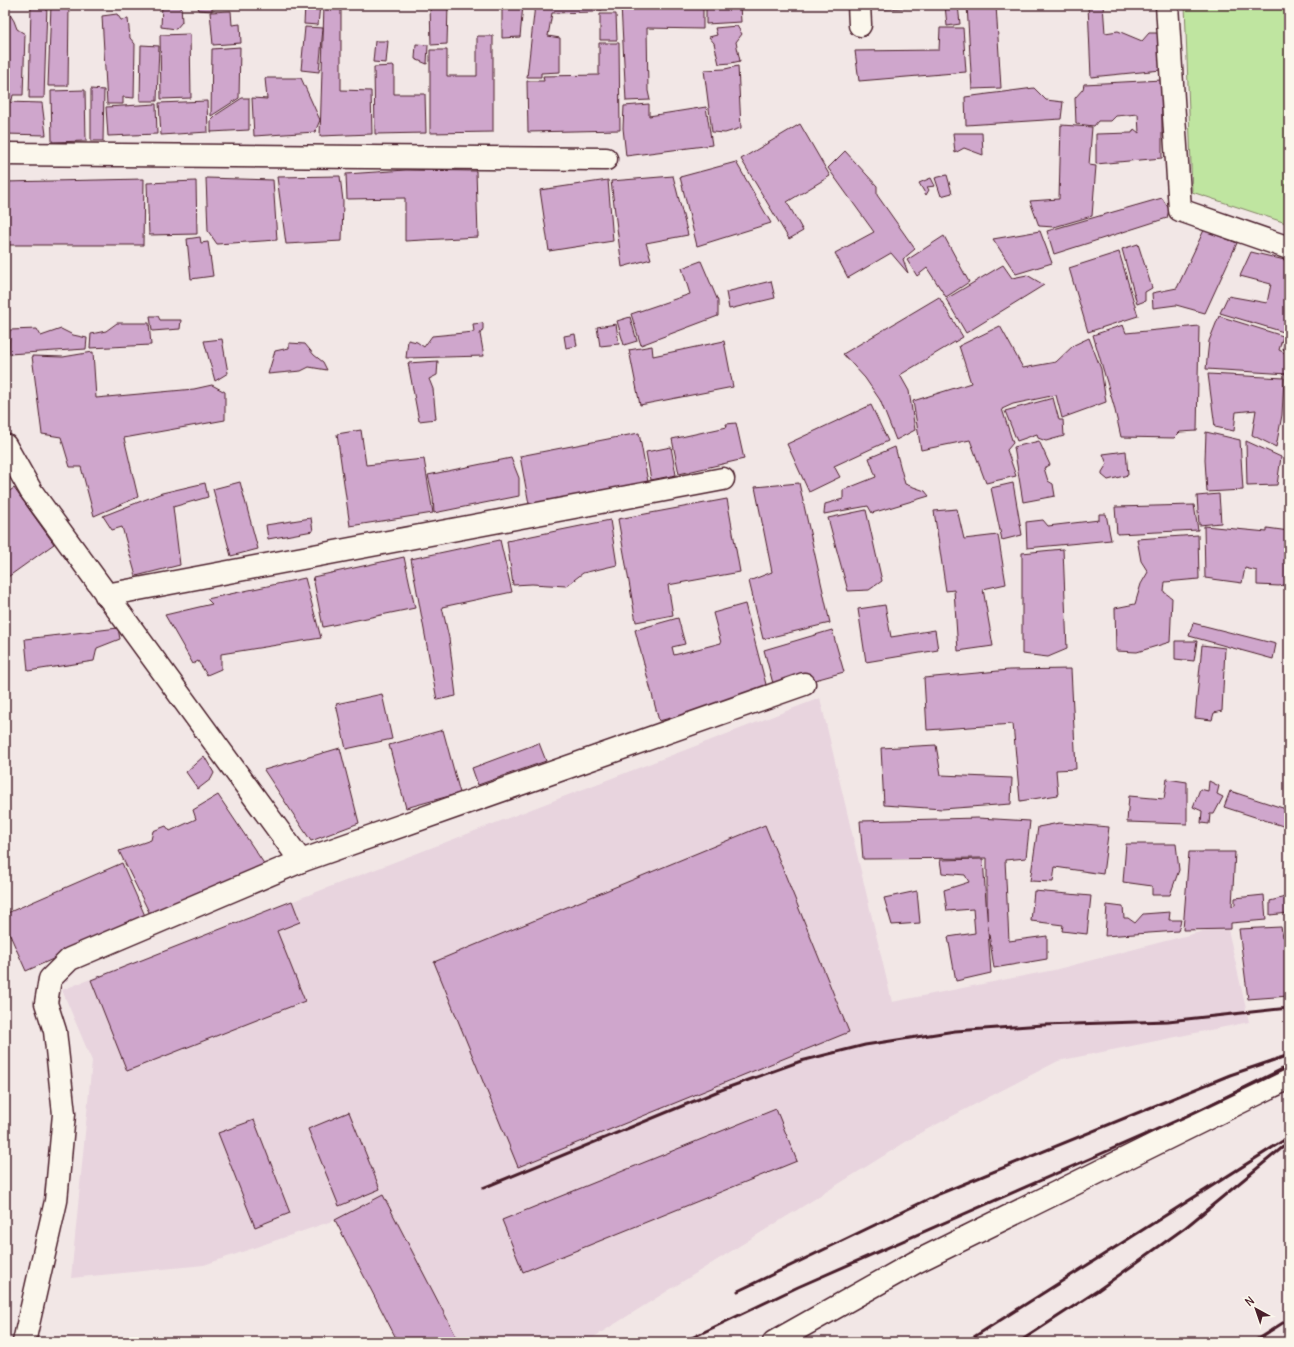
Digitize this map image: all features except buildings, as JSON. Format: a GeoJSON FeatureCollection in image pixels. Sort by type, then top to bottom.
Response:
{"type":"FeatureCollection","features":[{"type":"Feature","properties":{"kind":"street"},"geometry":{"type":"LineString","coordinates":[[1166,5],[1180,210],[1289,248]]}},
{"type":"Feature","properties":{"kind":"street"},"geometry":{"type":"LineString","coordinates":[[5,154],[606,159]]}},
{"type":"Feature","properties":{"kind":"street"},"geometry":{"type":"LineString","coordinates":[[5,445],[31,491],[301,861]]}},
{"type":"Feature","properties":{"kind":"street"},"geometry":{"type":"LineString","coordinates":[[106,595],[723,479]]}},
{"type":"Feature","properties":{"kind":"street"},"geometry":{"type":"LineString","coordinates":[[24,1342],[56,1201],[64,1114],[55,1031],[46,1003],[50,979],[70,958],[301,861],[804,684]]}},
{"type":"Feature","properties":{"kind":"street"},"geometry":{"type":"LineString","coordinates":[[774,1342],[916,1262],[1289,1078]]}},
{"type":"Feature","properties":{"kind":"shaded area"},"geometry":{"type":"Polygon","coordinates":[[[820,698],[892,1002],[1054,970],[1227,925],[1249,1022],[1058,1061],[920,1133],[586,1342],[398,1342],[335,1220],[204,1265],[71,1278],[92,1061],[62,990],[820,698]]]}},
{"type":"Feature","properties":{"kind":"green space"},"geometry":{"type":"Polygon","coordinates":[[[1185,5],[1289,5],[1289,224],[1192,192],[1185,5]]]}},
{"type":"Feature","properties":{"kind":"railway"},"geometry":{"type":"LineString","coordinates":[[483,1188],[721,1090],[801,1061],[865,1045],[955,1031],[1043,1025],[1168,1021],[1289,1008]]}},
{"type":"Feature","properties":{"kind":"railway"},"geometry":{"type":"LineString","coordinates":[[738,1291],[939,1194],[1230,1075],[1289,1055]]}},
{"type":"Feature","properties":{"kind":"railway"},"geometry":{"type":"LineString","coordinates":[[683,1342],[798,1287],[1187,1116],[1289,1067]]}},
{"type":"Feature","properties":{"kind":"railway"},"geometry":{"type":"LineString","coordinates":[[966,1342],[1289,1137]]}},
{"type":"Feature","properties":{"kind":"railway"},"geometry":{"type":"LineString","coordinates":[[1019,1342],[1097,1291],[1186,1227],[1283,1147]]}},
{"type":"Feature","properties":{"kind":"railway"},"geometry":{"type":"LineString","coordinates":[[1253,1342],[1289,1319]]}}]}
